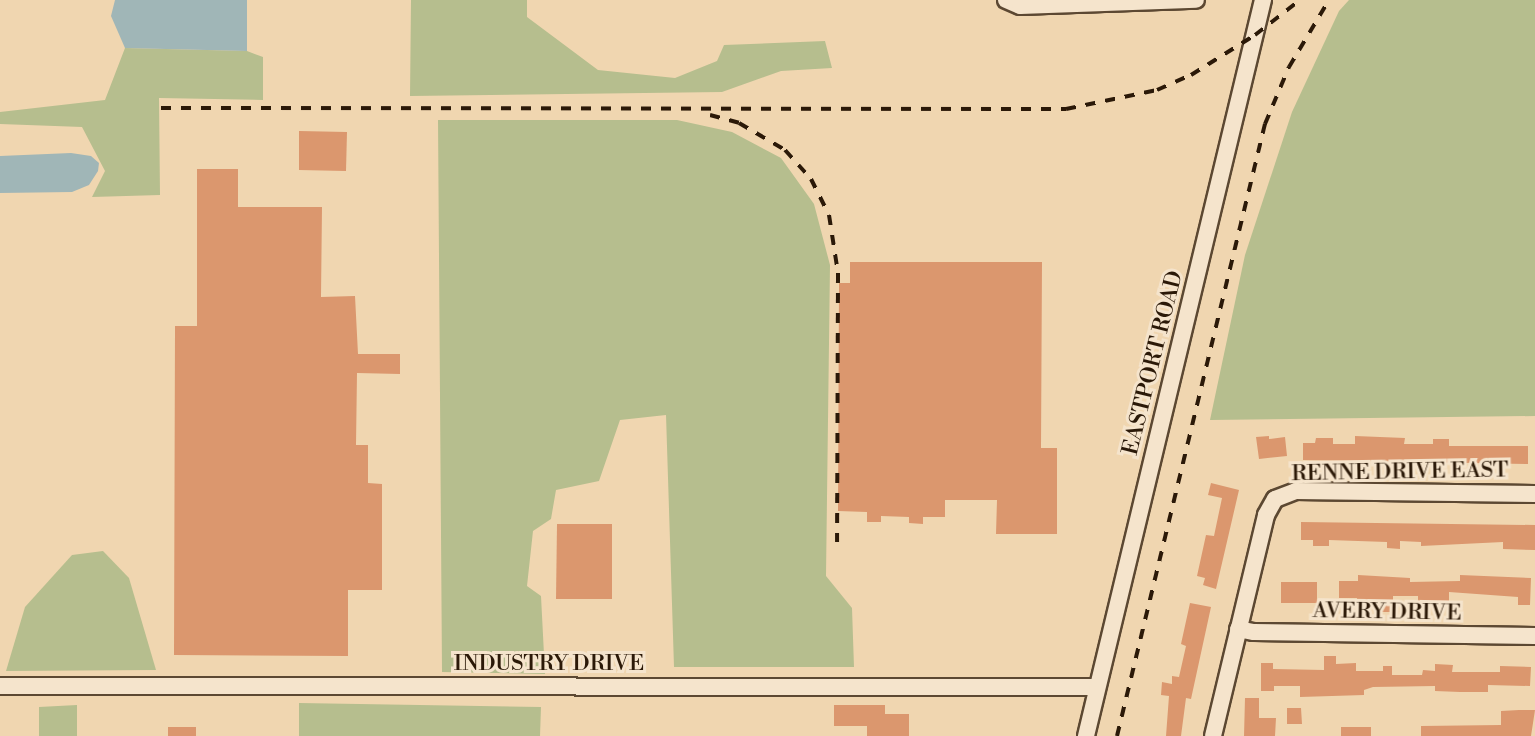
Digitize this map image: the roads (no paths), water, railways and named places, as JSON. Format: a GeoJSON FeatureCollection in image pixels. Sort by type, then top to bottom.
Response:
{"type":"FeatureCollection","features":[{"type":"Feature","properties":{"kind":"street"},"geometry":{"type":"LineString","coordinates":[[1006,0],[1020,6],[1196,0]]}},
{"type":"Feature","properties":{"kind":"street","name":"EASTPORT ROAD"},"geometry":{"type":"LineString","coordinates":[[1086,736],[1263,0]]}},
{"type":"Feature","properties":{"kind":"street","name":"RENNE DRIVE EAST"},"geometry":{"type":"LineString","coordinates":[[1238,629],[1270,507],[1285,494],[1296,491],[1535,494]]}},
{"type":"Feature","properties":{"kind":"street"},"geometry":{"type":"LineString","coordinates":[[1213,736],[1238,629]]}},
{"type":"Feature","properties":{"kind":"street","name":"AVERY DRIVE"},"geometry":{"type":"LineString","coordinates":[[1238,629],[1535,636]]}},
{"type":"Feature","properties":{"kind":"street","name":"INDUSTRY DRIVE"},"geometry":{"type":"LineString","coordinates":[[0,686],[1097,687]]}},
{"type":"Feature","properties":{"kind":"railway"},"geometry":{"type":"LineString","coordinates":[[161,108],[1066,109],[1157,90],[1191,75],[1255,35],[1300,0]]}},
{"type":"Feature","properties":{"kind":"railway"},"geometry":{"type":"LineString","coordinates":[[1117,736],[1265,124],[1289,67],[1329,0]]}},
{"type":"Feature","properties":{"kind":"railway"},"geometry":{"type":"LineString","coordinates":[[710,115],[739,123],[785,150],[811,179],[829,215],[838,273],[837,542]]}}]}
